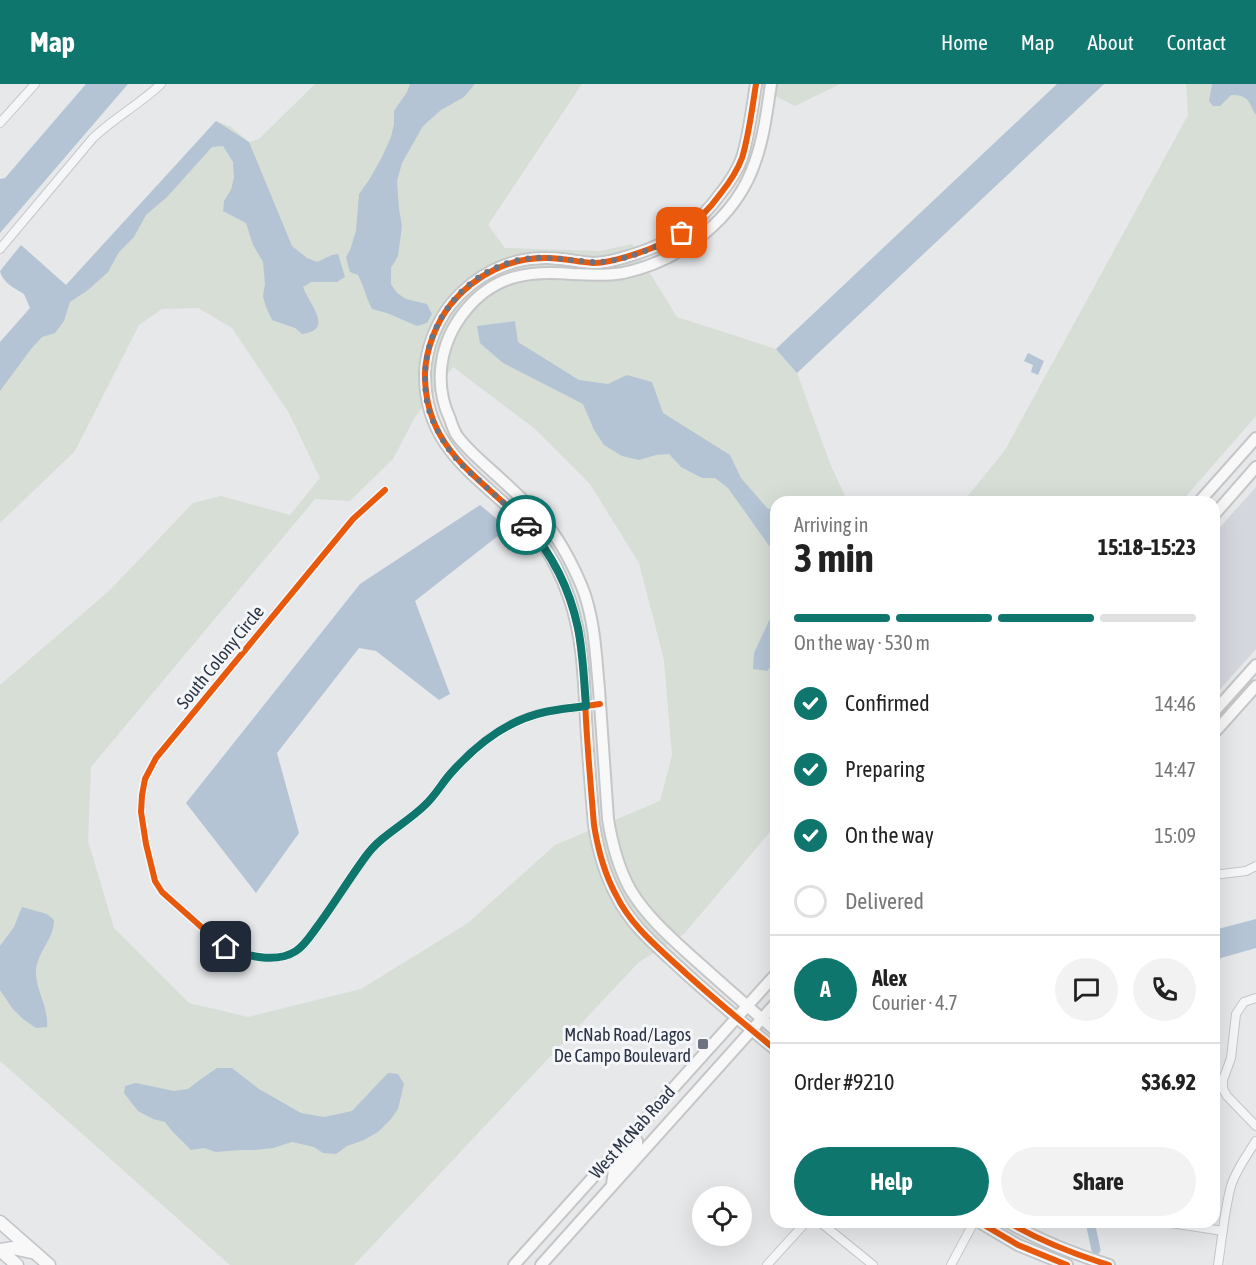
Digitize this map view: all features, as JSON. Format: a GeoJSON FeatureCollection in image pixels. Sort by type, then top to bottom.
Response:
{"type":"FeatureCollection","features":[{"type":"Feature","properties":{"kind":"main road"},"geometry":{"type":"LineString","coordinates":[[0,1222],[50,1265]]}},
{"type":"Feature","properties":{"kind":"main road"},"geometry":{"type":"LineString","coordinates":[[0,1237],[17,1237]]}},
{"type":"Feature","properties":{"kind":"main road"},"geometry":{"type":"LineString","coordinates":[[0,1250],[14,1248],[36,1253]]}},
{"type":"Feature","properties":{"kind":"main road"},"geometry":{"type":"LineString","coordinates":[[0,1250],[17,1265]]}},
{"type":"Feature","properties":{"kind":"street"},"geometry":{"type":"LineString","coordinates":[[0,123],[35,84]]}},
{"type":"Feature","properties":{"kind":"street"},"geometry":{"type":"LineString","coordinates":[[0,249],[93,138],[161,84]]}},
{"type":"Feature","properties":{"kind":"street"},"geometry":{"type":"LineString","coordinates":[[756,84],[747,139],[741,160],[724,189],[694,225],[669,241],[644,252],[619,259],[594,263],[562,258],[537,258],[514,262],[486,273],[462,290],[444,312],[432,338],[425,362],[425,391],[430,416],[448,449],[460,464],[514,512],[538,539],[558,571],[570,599],[578,628],[582,660],[594,825],[605,872],[617,897],[633,921],[652,942],[770,1045]]}},
{"type":"Feature","properties":{"kind":"street"},"geometry":{"type":"LineString","coordinates":[[770,1026],[663,930],[630,890],[618,865],[608,819],[593,627],[585,594],[572,564],[550,528],[457,436],[446,412],[441,390],[440,368],[445,346],[456,322],[474,300],[494,285],[518,275],[537,273],[593,276],[621,274],[651,266],[677,254],[705,234],[742,190],[755,165],[762,140],[771,84]]}},
{"type":"Feature","properties":{"kind":"street"},"geometry":{"type":"LineString","coordinates":[[448,449],[454,428]]}},
{"type":"Feature","properties":{"kind":"street"},"geometry":{"type":"LineString","coordinates":[[1203,496],[1256,438]]}},
{"type":"Feature","properties":{"kind":"street"},"geometry":{"type":"LineString","coordinates":[[1220,508],[1256,467]]}},
{"type":"Feature","properties":{"kind":"street","name":"South Colony Circle"},"geometry":{"type":"LineString","coordinates":[[385,490],[352,519],[156,758],[145,779],[141,812],[155,881],[162,892],[226,947],[248,955],[286,956],[306,942],[368,853],[427,803],[447,777],[494,734],[517,721],[544,712],[600,704]]}},
{"type":"Feature","properties":{"kind":"street"},"geometry":{"type":"LineString","coordinates":[[1220,705],[1256,664]]}},
{"type":"Feature","properties":{"kind":"street"},"geometry":{"type":"LineString","coordinates":[[1220,726],[1256,686]]}},
{"type":"Feature","properties":{"kind":"street"},"geometry":{"type":"LineString","coordinates":[[590,772],[604,771]]}},
{"type":"Feature","properties":{"kind":"street"},"geometry":{"type":"LineString","coordinates":[[1220,874],[1246,871],[1256,866]]}},
{"type":"Feature","properties":{"kind":"street","name":"West McNab Road"},"geometry":{"type":"LineString","coordinates":[[514,1265],[770,980]]}},
{"type":"Feature","properties":{"kind":"street"},"geometry":{"type":"LineString","coordinates":[[1256,998],[1244,1002],[1236,1014],[1232,1050],[1223,1080],[1223,1089],[1256,1126]]}},
{"type":"Feature","properties":{"kind":"street","name":"West McNab Road"},"geometry":{"type":"LineString","coordinates":[[541,1265],[770,1009]]}},
{"type":"Feature","properties":{"kind":"street"},"geometry":{"type":"LineString","coordinates":[[612,1185],[614,1170],[637,1145],[637,1141],[631,1134]]}},
{"type":"Feature","properties":{"kind":"street"},"geometry":{"type":"LineString","coordinates":[[1218,1265],[1232,1185],[1244,1158],[1256,1141]]}},
{"type":"Feature","properties":{"kind":"street"},"geometry":{"type":"LineString","coordinates":[[767,1265],[801,1228]]}},
{"type":"Feature","properties":{"kind":"street"},"geometry":{"type":"LineString","coordinates":[[827,1228],[873,1265]]}},
{"type":"Feature","properties":{"kind":"street"},"geometry":{"type":"LineString","coordinates":[[951,1265],[971,1228]]}},
{"type":"Feature","properties":{"kind":"street"},"geometry":{"type":"LineString","coordinates":[[990,1228],[1018,1245],[1067,1265]]}},
{"type":"Feature","properties":{"kind":"street"},"geometry":{"type":"LineString","coordinates":[[1018,1228],[1071,1253],[1109,1265]]}},
{"type":"Feature","properties":{"kind":"street"},"geometry":{"type":"LineString","coordinates":[[1203,1228],[1223,1231]]}},
{"type":"Feature","properties":{"kind":"shaded area"},"geometry":{"type":"Polygon","coordinates":[[[315,84],[582,84],[488,225],[505,248],[600,251],[632,244],[677,317],[776,349],[1057,84],[1104,84],[797,373],[831,466],[845,496],[770,496],[770,832],[684,934],[639,962],[354,1265],[230,1265],[0,1061],[0,685],[109,591],[193,503],[221,496],[290,515],[320,478],[289,413],[232,328],[198,308],[162,309],[139,325],[75,451],[0,523],[0,342],[66,285],[216,121],[231,127],[249,142],[259,139],[315,84]],[[453,367],[415,417],[393,459],[350,501],[315,499],[91,767],[88,841],[114,928],[189,1003],[248,1017],[361,989],[468,923],[555,845],[660,801],[672,755],[664,660],[639,563],[590,484],[535,429],[453,367]]]}},
{"type":"Feature","properties":{"kind":"shaded area"},"geometry":{"type":"Polygon","coordinates":[[[752,84],[840,84],[795,106],[752,84]]]}},
{"type":"Feature","properties":{"kind":"shaded area"},"geometry":{"type":"Polygon","coordinates":[[[1186,84],[1256,84],[1256,416],[1186,496],[968,496],[1005,450],[1188,115],[1186,84]]]}},
{"type":"Feature","properties":{"kind":"shaded area"},"geometry":{"type":"Polygon","coordinates":[[[1256,487],[1256,649],[1220,689],[1220,527],[1256,487]]]}},
{"type":"Feature","properties":{"kind":"water"},"geometry":{"type":"Polygon","coordinates":[[[86,84],[128,84],[0,233],[0,179],[5,178],[86,84]]]}},
{"type":"Feature","properties":{"kind":"water"},"geometry":{"type":"Polygon","coordinates":[[[410,84],[475,84],[464,97],[441,110],[423,126],[402,163],[397,181],[402,226],[398,256],[391,268],[391,284],[397,293],[406,299],[427,304],[432,314],[427,323],[417,326],[372,309],[358,275],[350,272],[346,257],[356,231],[359,194],[382,157],[391,137],[394,111],[410,84]]]}},
{"type":"Feature","properties":{"kind":"water"},"geometry":{"type":"Polygon","coordinates":[[[1057,84],[1104,84],[797,373],[776,349],[1057,84]]]}},
{"type":"Feature","properties":{"kind":"water"},"geometry":{"type":"Polygon","coordinates":[[[1212,84],[1256,84],[1256,115],[1248,100],[1242,96],[1231,95],[1220,106],[1213,106],[1209,101],[1212,84]]]}},
{"type":"Feature","properties":{"kind":"water"},"geometry":{"type":"Polygon","coordinates":[[[216,121],[249,142],[292,246],[307,258],[317,262],[338,254],[345,277],[337,282],[311,282],[303,287],[317,315],[317,327],[312,332],[302,334],[295,328],[272,320],[263,296],[265,284],[263,262],[253,245],[246,223],[223,211],[224,201],[231,190],[234,177],[233,162],[223,146],[212,147],[167,197],[146,215],[134,237],[119,252],[108,272],[70,302],[64,321],[55,333],[42,337],[0,391],[0,342],[30,308],[24,294],[6,282],[0,271],[21,245],[66,285],[216,121]]]}},
{"type":"Feature","properties":{"kind":"water"},"geometry":{"type":"Polygon","coordinates":[[[515,321],[518,342],[579,380],[608,384],[627,375],[652,382],[663,413],[730,455],[741,478],[770,509],[770,547],[728,488],[715,478],[702,478],[681,467],[669,454],[639,460],[622,456],[604,445],[594,430],[583,404],[503,363],[480,343],[477,326],[515,321]]]}},
{"type":"Feature","properties":{"kind":"water"},"geometry":{"type":"Polygon","coordinates":[[[1028,353],[1044,361],[1038,375],[1031,372],[1033,365],[1024,361],[1028,353]]]}},
{"type":"Feature","properties":{"kind":"water"},"geometry":{"type":"Polygon","coordinates":[[[480,505],[508,528],[415,601],[450,694],[439,700],[376,651],[359,648],[277,753],[299,833],[256,893],[186,803],[360,584],[480,505]]]}},
{"type":"Feature","properties":{"kind":"water"},"geometry":{"type":"Polygon","coordinates":[[[770,619],[770,668],[767,671],[753,669],[754,653],[770,619]]]}},
{"type":"Feature","properties":{"kind":"water"},"geometry":{"type":"Polygon","coordinates":[[[22,907],[47,914],[54,920],[36,970],[46,1012],[47,1027],[36,1028],[23,1019],[0,990],[0,946],[14,927],[22,907]]]}},
{"type":"Feature","properties":{"kind":"water"},"geometry":{"type":"Polygon","coordinates":[[[1256,919],[1256,948],[1220,958],[1220,928],[1256,919]]]}},
{"type":"Feature","properties":{"kind":"water"},"geometry":{"type":"Polygon","coordinates":[[[217,1068],[232,1068],[259,1089],[301,1113],[324,1117],[352,1111],[388,1073],[398,1074],[404,1084],[398,1109],[391,1119],[378,1132],[347,1146],[336,1154],[323,1153],[314,1147],[292,1142],[273,1148],[255,1150],[216,1152],[204,1148],[191,1150],[165,1122],[138,1111],[124,1093],[125,1086],[136,1083],[174,1091],[188,1089],[217,1068]]]}},
{"type":"Feature","properties":{"kind":"waterway"},"geometry":{"type":"LineString","coordinates":[[1091,1228],[1096,1250]]}},
{"type":"Feature","properties":{"kind":"cycle path"},"geometry":{"type":"LineString","coordinates":[[756,84],[740,163],[733,177],[712,205],[693,224],[659,245],[618,259],[593,263],[534,258],[507,264],[482,276],[460,294],[441,319],[430,346],[425,373],[428,402],[436,427],[448,448],[538,538],[552,560],[567,592],[578,630],[582,660],[594,825],[602,861],[616,895],[628,915],[652,942],[770,1045]]}},
{"type":"Feature","properties":{"kind":"cycle path"},"geometry":{"type":"LineString","coordinates":[[385,490],[353,519],[156,758],[145,779],[141,812],[155,881],[162,892],[224,945],[245,954],[267,958],[288,955],[297,950],[311,935],[373,847],[419,811],[452,772],[482,744],[504,729],[529,717],[556,710],[600,704]]}},
{"type":"Feature","properties":{"kind":"cycle path"},"geometry":{"type":"LineString","coordinates":[[989,1228],[1018,1245],[1067,1265]]}},
{"type":"Feature","properties":{"kind":"cycle path"},"geometry":{"type":"LineString","coordinates":[[1019,1228],[1057,1246],[1109,1265]]}},
{"type":"Feature","properties":{"kind":"way so far"},"geometry":{"type":"LineString","coordinates":[[526,525],[460,464],[448,449],[430,416],[425,391],[425,362],[432,338],[444,312],[462,290],[486,273],[514,262],[537,258],[562,258],[594,263],[619,259],[644,252],[682,233]]}},
{"type":"Feature","properties":{"kind":"place","name":"McNab Road/Lagos De Campo Boulevard"},"geometry":{"type":"Point","coordinates":[703,1044]}},
{"type":"Feature","properties":{"kind":"route"},"geometry":{"type":"LineString","coordinates":[[226,947],[236,952],[261,957],[286,956],[296,951],[306,942],[368,853],[427,803],[447,777],[472,752],[494,734],[517,721],[544,712],[586,706],[578,628],[570,599],[558,571],[538,539],[526,525]]}}]}
